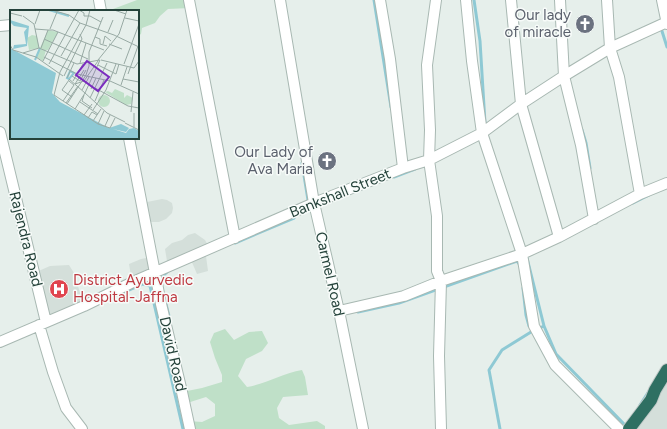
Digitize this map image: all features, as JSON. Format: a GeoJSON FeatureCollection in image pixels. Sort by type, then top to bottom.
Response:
{"type":"FeatureCollection","features":[{"type":"Feature","properties":{"kind":"highway"},"geometry":{"type":"LineString","coordinates":[[629,429],[651,400],[667,370]]}},
{"type":"Feature","properties":{"kind":"street"},"geometry":{"type":"LineString","coordinates":[[99,0],[101,10]]}},
{"type":"Feature","properties":{"kind":"street"},"geometry":{"type":"LineString","coordinates":[[189,0],[235,238]]}},
{"type":"Feature","properties":{"kind":"street","name":"Carmel Road"},"geometry":{"type":"LineString","coordinates":[[280,0],[314,203],[339,311],[363,429]]}},
{"type":"Feature","properties":{"kind":"street"},"geometry":{"type":"LineString","coordinates":[[380,0],[390,59],[403,168]]}},
{"type":"Feature","properties":{"kind":"street"},"geometry":{"type":"LineString","coordinates":[[436,0],[427,65],[430,130],[429,160],[437,216],[437,271],[441,281],[439,356],[441,429]]}},
{"type":"Feature","properties":{"kind":"street"},"geometry":{"type":"LineString","coordinates":[[466,0],[472,61],[482,133],[522,254],[534,326],[555,365],[619,429]]}},
{"type":"Feature","properties":{"kind":"street"},"geometry":{"type":"LineString","coordinates":[[511,0],[521,104],[559,237]]}},
{"type":"Feature","properties":{"kind":"street"},"geometry":{"type":"LineString","coordinates":[[560,0],[564,76],[581,145],[594,219]]}},
{"type":"Feature","properties":{"kind":"street"},"geometry":{"type":"LineString","coordinates":[[607,0],[610,48],[619,77],[640,194]]}},
{"type":"Feature","properties":{"kind":"street"},"geometry":{"type":"LineString","coordinates":[[662,0],[667,23]]}},
{"type":"Feature","properties":{"kind":"street","name":"Bankshall Street"},"geometry":{"type":"LineString","coordinates":[[0,342],[314,203],[403,168],[429,160],[482,133],[521,104],[610,48],[667,23]]}},
{"type":"Feature","properties":{"kind":"street"},"geometry":{"type":"LineString","coordinates":[[0,26],[10,25]]}},
{"type":"Feature","properties":{"kind":"street","name":"Rajendra Road"},"geometry":{"type":"LineString","coordinates":[[0,132],[53,372],[66,408],[82,429]]}},
{"type":"Feature","properties":{"kind":"street","name":"David Road"},"geometry":{"type":"LineString","coordinates":[[129,139],[161,304],[190,429]]}},
{"type":"Feature","properties":{"kind":"street"},"geometry":{"type":"LineString","coordinates":[[339,311],[404,296],[441,281],[522,254],[559,237],[640,194],[667,183]]}},
{"type":"Feature","properties":{"kind":"shaded area"},"geometry":{"type":"Polygon","coordinates":[[[162,199],[172,203],[172,213],[166,219],[159,222],[145,222],[142,203],[162,199]]]}},
{"type":"Feature","properties":{"kind":"shaded area"},"geometry":{"type":"Polygon","coordinates":[[[195,233],[205,240],[210,249],[168,267],[165,249],[172,243],[182,240],[188,235],[195,233]]]}},
{"type":"Feature","properties":{"kind":"shaded area"},"geometry":{"type":"Polygon","coordinates":[[[206,256],[208,271],[197,274],[191,260],[206,256]]]}},
{"type":"Feature","properties":{"kind":"shaded area"},"geometry":{"type":"Polygon","coordinates":[[[152,257],[155,273],[135,281],[131,276],[129,264],[141,259],[152,257]]]}},
{"type":"Feature","properties":{"kind":"shaded area","name":"District Ayurvedic Hospital-Jaffna"},"geometry":{"type":"Polygon","coordinates":[[[69,265],[74,273],[84,306],[46,322],[34,273],[50,266],[69,265]]]}},
{"type":"Feature","properties":{"kind":"shaded area"},"geometry":{"type":"Polygon","coordinates":[[[667,370],[667,429],[629,429],[667,370]]]}},
{"type":"Feature","properties":{"kind":"green space"},"geometry":{"type":"Polygon","coordinates":[[[137,0],[189,0],[190,8],[168,9],[155,23],[142,28],[141,34],[139,35],[139,10],[111,10],[137,0]]]}},
{"type":"Feature","properties":{"kind":"green space"},"geometry":{"type":"Polygon","coordinates":[[[225,329],[234,340],[249,332],[262,331],[268,343],[262,351],[246,359],[238,376],[247,387],[261,384],[302,370],[305,377],[308,395],[283,397],[277,408],[279,418],[289,425],[317,421],[325,426],[325,429],[190,429],[188,421],[202,422],[215,416],[215,404],[206,397],[184,404],[182,392],[222,382],[222,375],[210,342],[214,333],[225,329]]]}},
{"type":"Feature","properties":{"kind":"waterway"},"geometry":{"type":"LineString","coordinates":[[374,0],[391,107]]}},
{"type":"Feature","properties":{"kind":"waterway"},"geometry":{"type":"LineString","coordinates":[[474,0],[480,41],[485,123]]}},
{"type":"Feature","properties":{"kind":"waterway"},"geometry":{"type":"LineString","coordinates":[[661,28],[667,47]]}},
{"type":"Feature","properties":{"kind":"waterway"},"geometry":{"type":"LineString","coordinates":[[582,130],[586,143],[590,168]]}},
{"type":"Feature","properties":{"kind":"waterway"},"geometry":{"type":"LineString","coordinates":[[302,163],[308,200]]}},
{"type":"Feature","properties":{"kind":"waterway"},"geometry":{"type":"LineString","coordinates":[[394,177],[415,169]]}},
{"type":"Feature","properties":{"kind":"waterway"},"geometry":{"type":"LineString","coordinates":[[633,203],[649,195]]}},
{"type":"Feature","properties":{"kind":"waterway"},"geometry":{"type":"LineString","coordinates":[[235,243],[294,218]]}},
{"type":"Feature","properties":{"kind":"waterway"},"geometry":{"type":"LineString","coordinates":[[500,429],[489,370],[502,350],[531,332],[544,326],[527,258]]}},
{"type":"Feature","properties":{"kind":"waterway"},"geometry":{"type":"LineString","coordinates":[[358,312],[399,303],[517,261],[520,265]]}},
{"type":"Feature","properties":{"kind":"waterway"},"geometry":{"type":"LineString","coordinates":[[161,281],[160,278],[167,272]]}},
{"type":"Feature","properties":{"kind":"waterway"},"geometry":{"type":"LineString","coordinates":[[118,295],[143,284],[150,286],[183,429]]}},
{"type":"Feature","properties":{"kind":"waterway"},"geometry":{"type":"LineString","coordinates":[[523,288],[526,315],[529,326]]}},
{"type":"Feature","properties":{"kind":"waterway"},"geometry":{"type":"LineString","coordinates":[[164,296],[170,320]]}},
{"type":"Feature","properties":{"kind":"waterway"},"geometry":{"type":"LineString","coordinates":[[544,326],[556,354],[624,424]]}},
{"type":"Feature","properties":{"kind":"waterway"},"geometry":{"type":"LineString","coordinates":[[640,405],[649,391]]}},
{"type":"Feature","properties":{"kind":"place","name":"Our lady of miracle"},"geometry":{"type":"Point","coordinates":[585,24]}},
{"type":"Feature","properties":{"kind":"place","name":"Our Lady of Ava Maria"},"geometry":{"type":"Point","coordinates":[327,161]}},
{"type":"Feature","properties":{"kind":"place","name":"District Ayurvedic Hospital-Jaffna"},"geometry":{"type":"Point","coordinates":[59,289]}}]}
